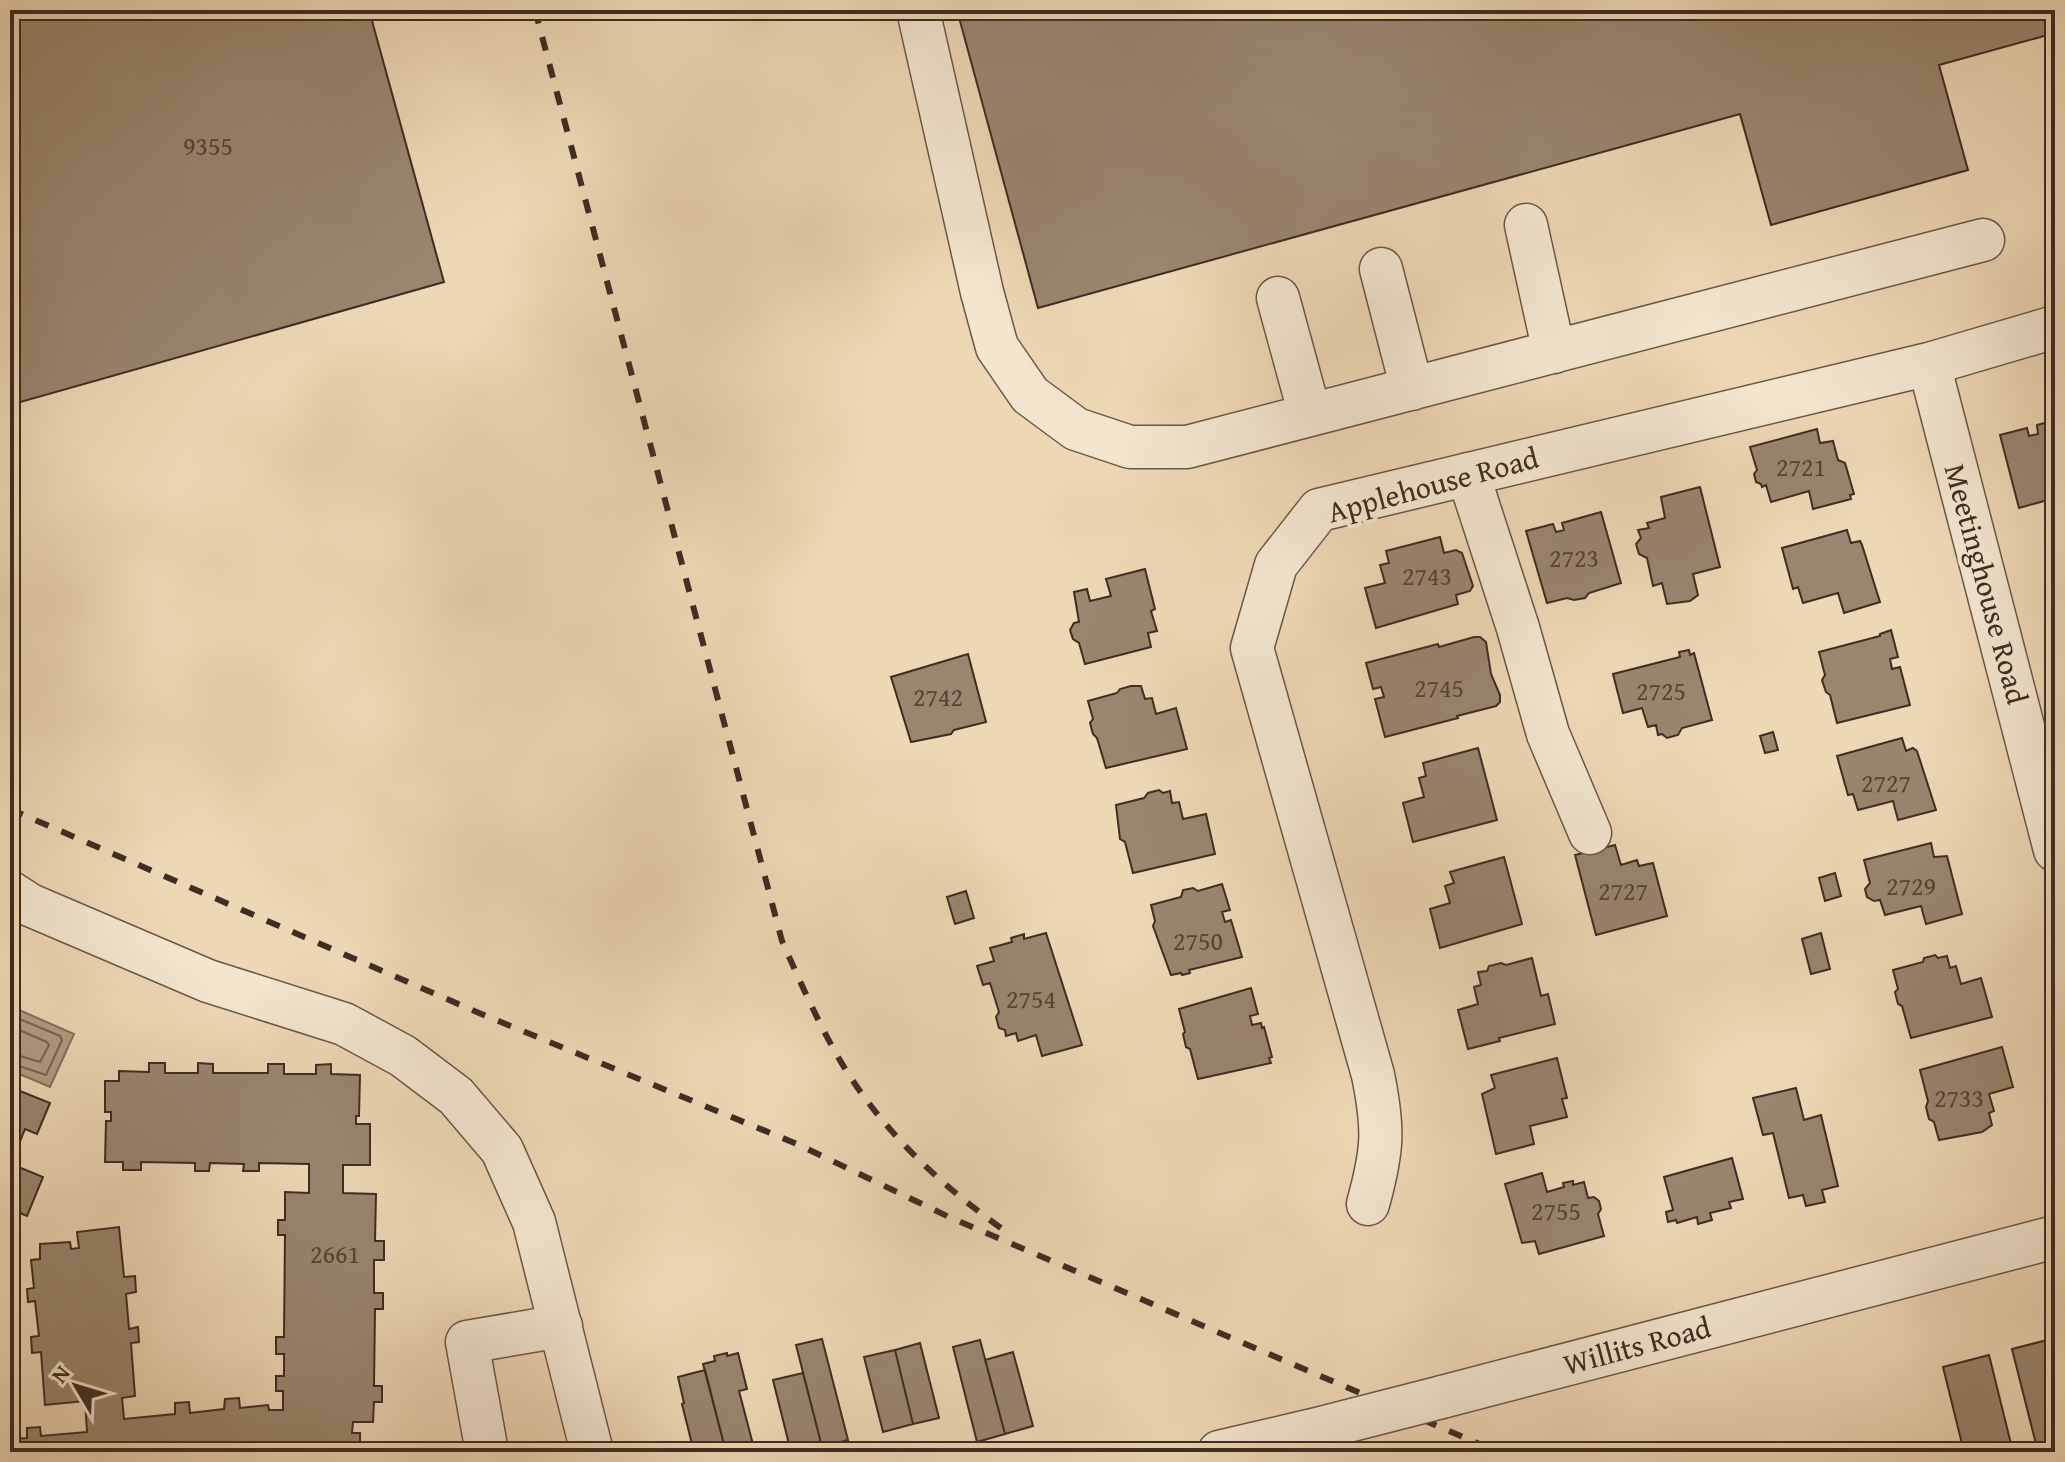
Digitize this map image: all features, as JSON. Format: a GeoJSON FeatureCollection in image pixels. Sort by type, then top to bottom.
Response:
{"type":"FeatureCollection","features":[{"type":"Feature","properties":{"kind":"street"},"geometry":{"type":"LineString","coordinates":[[918,10],[997,347],[1030,395],[1076,429],[1130,447],[1187,447],[1983,240]]}},
{"type":"Feature","properties":{"kind":"street"},"geometry":{"type":"LineString","coordinates":[[1526,225],[1554,352]]}},
{"type":"Feature","properties":{"kind":"street"},"geometry":{"type":"LineString","coordinates":[[1381,269],[1412,389]]}},
{"type":"Feature","properties":{"kind":"street"},"geometry":{"type":"LineString","coordinates":[[1278,298],[1310,415]]}},
{"type":"Feature","properties":{"kind":"street","name":"Applehouse Road"},"geometry":{"type":"LineString","coordinates":[[1368,1204],[1380,1162],[1382,1119],[1376,1090],[1252,648],[1276,565],[1319,510],[1929,364],[2055,327]]}},
{"type":"Feature","properties":{"kind":"street","name":"Meetinghouse Road"},"geometry":{"type":"LineString","coordinates":[[1929,364],[2053,831]]}},
{"type":"Feature","properties":{"kind":"street"},"geometry":{"type":"LineString","coordinates":[[1468,474],[1518,628],[1548,734],[1590,833]]}},
{"type":"Feature","properties":{"kind":"street"},"geometry":{"type":"LineString","coordinates":[[10,892],[30,905],[208,981],[344,1024],[403,1056],[456,1096],[502,1150],[534,1222],[592,1452]]}},
{"type":"Feature","properties":{"kind":"street","name":"Willits Road"},"geometry":{"type":"LineString","coordinates":[[1219,1452],[2055,1237]]}},
{"type":"Feature","properties":{"kind":"street"},"geometry":{"type":"LineString","coordinates":[[487,1452],[467,1342],[561,1326]]}},
{"type":"Feature","properties":{"kind":"water"},"geometry":{"type":"Polygon","coordinates":[[[10,1006],[74,1034],[50,1087],[10,1070],[10,1006]]]}},
{"type":"Feature","properties":{"kind":"building"},"geometry":{"type":"Polygon","coordinates":[[[10,10],[369,10],[444,282],[10,405],[10,10]]]}},
{"type":"Feature","properties":{"kind":"building"},"geometry":{"type":"Polygon","coordinates":[[[957,10],[2055,10],[2055,33],[1939,65],[1968,170],[1771,225],[1740,114],[1038,308],[957,10]]]}},
{"type":"Feature","properties":{"kind":"building"},"geometry":{"type":"Polygon","coordinates":[[[2055,420],[2055,498],[2019,508],[2000,435],[2027,428],[2029,436],[2038,434],[2037,425],[2055,420]]]}},
{"type":"Feature","properties":{"kind":"building"},"geometry":{"type":"Polygon","coordinates":[[[1817,429],[1820,443],[1833,441],[1838,460],[1845,463],[1854,494],[1850,495],[1851,499],[1813,509],[1809,491],[1771,502],[1766,485],[1762,487],[1756,482],[1754,474],[1757,470],[1750,447],[1817,429]]]}},
{"type":"Feature","properties":{"kind":"building"},"geometry":{"type":"Polygon","coordinates":[[[1700,487],[1720,567],[1693,574],[1698,595],[1690,601],[1667,604],[1662,583],[1653,586],[1647,558],[1639,554],[1636,544],[1641,538],[1638,530],[1649,528],[1647,523],[1665,518],[1661,497],[1700,487]]]}},
{"type":"Feature","properties":{"kind":"building"},"geometry":{"type":"Polygon","coordinates":[[[1601,512],[1621,583],[1589,593],[1585,598],[1547,603],[1526,531],[1553,524],[1556,532],[1564,530],[1562,523],[1601,512]]]}},
{"type":"Feature","properties":{"kind":"building"},"geometry":{"type":"Polygon","coordinates":[[[1847,530],[1851,543],[1860,541],[1862,545],[1880,602],[1844,613],[1838,593],[1803,603],[1798,587],[1793,589],[1782,548],[1847,530]]]}},
{"type":"Feature","properties":{"kind":"building"},"geometry":{"type":"Polygon","coordinates":[[[1440,537],[1444,553],[1456,550],[1462,553],[1473,586],[1470,591],[1456,595],[1458,604],[1376,628],[1365,588],[1385,583],[1380,565],[1389,563],[1386,551],[1440,537]]]}},
{"type":"Feature","properties":{"kind":"building"},"geometry":{"type":"Polygon","coordinates":[[[1145,569],[1157,631],[1148,633],[1151,647],[1085,664],[1079,643],[1073,639],[1070,630],[1074,623],[1079,622],[1074,592],[1087,589],[1090,601],[1111,596],[1106,579],[1145,569]]]}},
{"type":"Feature","properties":{"kind":"building"},"geometry":{"type":"Polygon","coordinates":[[[1891,630],[1898,657],[1890,659],[1892,669],[1900,667],[1910,705],[1837,723],[1830,695],[1822,680],[1825,675],[1819,652],[1880,636],[1891,630]]]}},
{"type":"Feature","properties":{"kind":"building"},"geometry":{"type":"Polygon","coordinates":[[[1474,637],[1486,642],[1491,674],[1500,702],[1458,718],[1385,737],[1375,699],[1384,697],[1381,687],[1373,689],[1366,663],[1474,637]]]}},
{"type":"Feature","properties":{"kind":"building"},"geometry":{"type":"Polygon","coordinates":[[[1689,650],[1690,655],[1694,653],[1712,720],[1682,728],[1678,735],[1667,738],[1658,735],[1656,725],[1648,727],[1642,708],[1623,713],[1613,674],[1680,657],[1679,652],[1689,650]]]}},
{"type":"Feature","properties":{"kind":"building"},"geometry":{"type":"Polygon","coordinates":[[[968,654],[986,722],[954,730],[951,734],[911,742],[891,677],[968,654]]]}},
{"type":"Feature","properties":{"kind":"building"},"geometry":{"type":"Polygon","coordinates":[[[1131,686],[1141,686],[1145,699],[1152,698],[1156,714],[1176,708],[1187,749],[1106,768],[1090,723],[1093,719],[1088,701],[1131,686]]]}},
{"type":"Feature","properties":{"kind":"building"},"geometry":{"type":"Polygon","coordinates":[[[1773,732],[1778,750],[1765,753],[1760,736],[1773,732]]]}},
{"type":"Feature","properties":{"kind":"building"},"geometry":{"type":"Polygon","coordinates":[[[1902,738],[1906,751],[1913,748],[1917,751],[1936,810],[1898,820],[1893,801],[1858,810],[1853,794],[1848,795],[1837,756],[1902,738]]]}},
{"type":"Feature","properties":{"kind":"building"},"geometry":{"type":"Polygon","coordinates":[[[1478,748],[1497,820],[1413,842],[1403,803],[1424,797],[1419,778],[1426,776],[1423,763],[1478,748]]]}},
{"type":"Feature","properties":{"kind":"building"},"geometry":{"type":"Polygon","coordinates":[[[1159,790],[1163,793],[1170,791],[1172,803],[1179,802],[1183,819],[1206,814],[1215,854],[1133,873],[1125,842],[1120,839],[1116,805],[1144,798],[1148,793],[1159,790]]]}},
{"type":"Feature","properties":{"kind":"building"},"geometry":{"type":"Polygon","coordinates":[[[1931,843],[1934,857],[1947,856],[1962,914],[1926,924],[1921,906],[1885,915],[1880,900],[1867,897],[1865,889],[1870,883],[1864,860],[1931,843]]]}},
{"type":"Feature","properties":{"kind":"building"},"geometry":{"type":"Polygon","coordinates":[[[1615,845],[1621,865],[1637,860],[1639,866],[1653,863],[1667,916],[1596,935],[1575,855],[1615,845]]]}},
{"type":"Feature","properties":{"kind":"building"},"geometry":{"type":"Polygon","coordinates":[[[1504,857],[1522,924],[1440,948],[1430,909],[1450,903],[1445,886],[1454,883],[1450,872],[1504,857]]]}},
{"type":"Feature","properties":{"kind":"building"},"geometry":{"type":"Polygon","coordinates":[[[1835,873],[1841,896],[1825,901],[1819,878],[1835,873]]]}},
{"type":"Feature","properties":{"kind":"building"},"geometry":{"type":"Polygon","coordinates":[[[1222,884],[1230,910],[1222,912],[1225,922],[1231,920],[1242,957],[1189,970],[1190,973],[1171,975],[1153,926],[1155,921],[1151,905],[1181,897],[1183,890],[1193,888],[1198,891],[1222,884]]]}},
{"type":"Feature","properties":{"kind":"building"},"geometry":{"type":"Polygon","coordinates":[[[966,891],[974,918],[955,924],[947,897],[966,891]]]}},
{"type":"Feature","properties":{"kind":"building"},"geometry":{"type":"Polygon","coordinates":[[[1046,933],[1082,1045],[1042,1056],[1036,1035],[1018,1041],[1016,1033],[1006,1036],[1005,1030],[999,1028],[996,1017],[999,1012],[990,983],[983,985],[977,966],[994,961],[990,948],[1012,942],[1011,938],[1024,934],[1024,939],[1046,933]]]}},
{"type":"Feature","properties":{"kind":"building"},"geometry":{"type":"Polygon","coordinates":[[[1821,933],[1830,969],[1811,974],[1802,939],[1821,933]]]}},
{"type":"Feature","properties":{"kind":"building"},"geometry":{"type":"Polygon","coordinates":[[[1935,955],[1938,958],[1947,956],[1950,968],[1956,966],[1961,984],[1981,978],[1992,1017],[1911,1038],[1902,1006],[1898,1004],[1893,970],[1923,962],[1924,958],[1935,955]]]}},
{"type":"Feature","properties":{"kind":"building"},"geometry":{"type":"Polygon","coordinates":[[[1532,958],[1541,996],[1548,994],[1555,1024],[1468,1049],[1458,1010],[1478,1004],[1474,987],[1481,985],[1478,972],[1487,971],[1489,966],[1532,958]]]}},
{"type":"Feature","properties":{"kind":"building"},"geometry":{"type":"Polygon","coordinates":[[[1251,988],[1258,1014],[1250,1016],[1252,1025],[1261,1023],[1264,1027],[1271,1063],[1198,1079],[1190,1049],[1186,1047],[1179,1009],[1251,988]]]}},
{"type":"Feature","properties":{"kind":"building"},"geometry":{"type":"Polygon","coordinates":[[[2002,1047],[2013,1087],[1989,1094],[1994,1111],[1989,1113],[1992,1125],[1982,1132],[1939,1140],[1934,1122],[1929,1119],[1920,1070],[2002,1047]]]}},
{"type":"Feature","properties":{"kind":"building"},"geometry":{"type":"Polygon","coordinates":[[[1557,1058],[1567,1098],[1562,1099],[1567,1117],[1530,1126],[1534,1144],[1496,1154],[1482,1094],[1495,1088],[1491,1075],[1557,1058]]]}},
{"type":"Feature","properties":{"kind":"building"},"geometry":{"type":"Polygon","coordinates":[[[149,1063],[165,1063],[165,1073],[198,1073],[198,1063],[213,1064],[213,1073],[268,1073],[268,1064],[284,1064],[284,1074],[316,1074],[316,1065],[331,1064],[331,1074],[360,1075],[356,1124],[370,1124],[370,1165],[343,1165],[343,1193],[376,1194],[375,1241],[384,1241],[384,1260],[374,1260],[374,1293],[383,1293],[383,1309],[375,1309],[374,1386],[382,1386],[382,1402],[374,1402],[373,1422],[353,1422],[352,1433],[360,1433],[360,1452],[10,1452],[10,1439],[27,1438],[27,1428],[40,1427],[41,1436],[87,1432],[85,1401],[45,1405],[41,1352],[32,1353],[31,1337],[39,1336],[35,1301],[28,1302],[27,1289],[34,1288],[31,1260],[40,1259],[40,1244],[70,1242],[71,1249],[79,1248],[77,1232],[119,1227],[124,1277],[135,1276],[136,1292],[126,1294],[129,1329],[138,1327],[139,1342],[131,1343],[135,1396],[122,1398],[124,1419],[175,1414],[175,1403],[189,1402],[190,1413],[224,1409],[225,1399],[239,1398],[240,1408],[268,1405],[269,1410],[283,1410],[283,1391],[276,1391],[276,1376],[284,1376],[284,1354],[276,1354],[276,1337],[284,1337],[285,1235],[278,1235],[278,1220],[285,1220],[285,1192],[309,1193],[309,1164],[259,1163],[259,1171],[243,1171],[244,1164],[210,1163],[209,1171],[195,1171],[195,1163],[141,1162],[141,1170],[123,1170],[123,1162],[105,1162],[106,1121],[111,1121],[111,1112],[105,1112],[105,1081],[119,1081],[119,1071],[149,1072],[149,1063]]]}},
{"type":"Feature","properties":{"kind":"building"},"geometry":{"type":"Polygon","coordinates":[[[10,1087],[50,1103],[37,1134],[25,1129],[11,1164],[43,1177],[27,1216],[10,1209],[10,1087]]]}},
{"type":"Feature","properties":{"kind":"building"},"geometry":{"type":"Polygon","coordinates":[[[1796,1088],[1804,1120],[1821,1115],[1838,1186],[1822,1190],[1825,1202],[1806,1206],[1803,1195],[1789,1198],[1773,1133],[1763,1135],[1753,1098],[1796,1088]]]}},
{"type":"Feature","properties":{"kind":"building"},"geometry":{"type":"Polygon","coordinates":[[[1732,1158],[1743,1199],[1729,1202],[1731,1208],[1710,1213],[1712,1220],[1698,1224],[1697,1217],[1677,1223],[1676,1220],[1668,1222],[1666,1212],[1673,1210],[1664,1177],[1732,1158]]]}},
{"type":"Feature","properties":{"kind":"building"},"geometry":{"type":"Polygon","coordinates":[[[1542,1173],[1547,1192],[1564,1187],[1563,1183],[1573,1181],[1573,1185],[1584,1182],[1588,1198],[1594,1197],[1599,1201],[1601,1209],[1598,1214],[1604,1236],[1539,1254],[1535,1241],[1522,1243],[1505,1184],[1542,1173]]]}},
{"type":"Feature","properties":{"kind":"building"},"geometry":{"type":"Polygon","coordinates":[[[2055,1338],[2055,1448],[2038,1452],[2012,1349],[2055,1338]]]}},
{"type":"Feature","properties":{"kind":"building"},"geometry":{"type":"Polygon","coordinates":[[[822,1339],[848,1440],[822,1447],[796,1345],[822,1339]]]}},
{"type":"Feature","properties":{"kind":"building"},"geometry":{"type":"Polygon","coordinates":[[[980,1340],[1005,1434],[977,1442],[953,1347],[980,1340]]]}},
{"type":"Feature","properties":{"kind":"building"},"geometry":{"type":"Polygon","coordinates":[[[920,1343],[939,1418],[913,1424],[895,1350],[920,1343]]]}},
{"type":"Feature","properties":{"kind":"building"},"geometry":{"type":"Polygon","coordinates":[[[895,1350],[913,1424],[883,1432],[864,1357],[895,1350]]]}},
{"type":"Feature","properties":{"kind":"building"},"geometry":{"type":"Polygon","coordinates":[[[1013,1352],[1033,1426],[1005,1434],[985,1360],[1013,1352]]]}},
{"type":"Feature","properties":{"kind":"building"},"geometry":{"type":"Polygon","coordinates":[[[727,1353],[727,1356],[738,1353],[747,1389],[739,1391],[755,1452],[726,1452],[703,1364],[715,1361],[714,1356],[727,1353]]]}},
{"type":"Feature","properties":{"kind":"building"},"geometry":{"type":"Polygon","coordinates":[[[1989,1355],[2013,1452],[1964,1452],[1943,1367],[1989,1355]]]}},
{"type":"Feature","properties":{"kind":"building"},"geometry":{"type":"Polygon","coordinates":[[[705,1370],[726,1452],[694,1452],[678,1377],[705,1370]]]}},
{"type":"Feature","properties":{"kind":"building"},"geometry":{"type":"Polygon","coordinates":[[[803,1373],[822,1447],[791,1452],[773,1380],[803,1373]]]}},
{"type":"Feature","properties":{"kind":"railway"},"geometry":{"type":"LineString","coordinates":[[535,10],[782,941],[841,1062],[876,1113],[939,1179],[1012,1236]]}},
{"type":"Feature","properties":{"kind":"railway"},"geometry":{"type":"LineString","coordinates":[[10,809],[479,1013],[797,1144],[949,1217],[1498,1452]]}}]}
